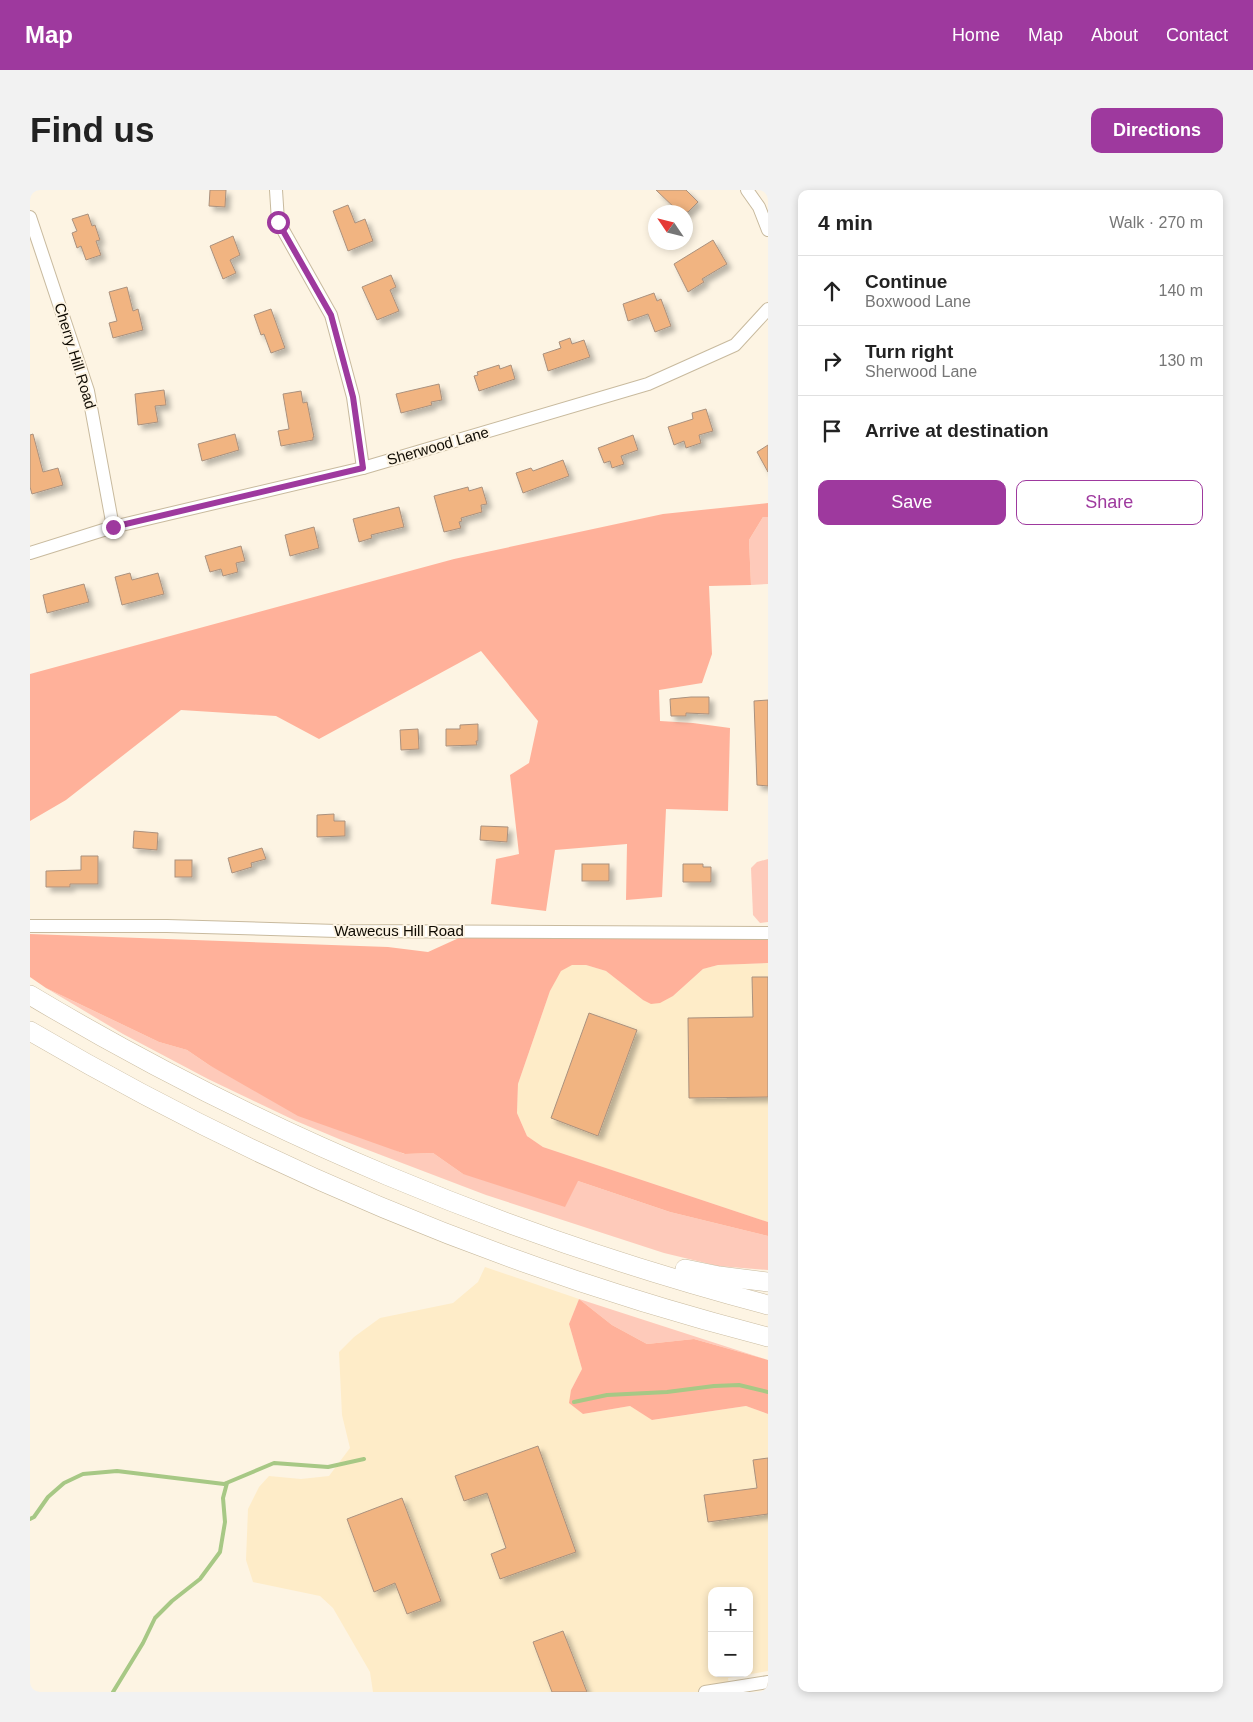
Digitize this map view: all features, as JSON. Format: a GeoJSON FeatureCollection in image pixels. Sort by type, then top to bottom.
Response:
{"type":"FeatureCollection","features":[{"type":"Feature","properties":{"kind":"highway"},"geometry":{"type":"LineString","coordinates":[[30,994],[154,1065],[299,1136],[457,1203],[520,1227],[612,1258],[768,1304]]}},
{"type":"Feature","properties":{"kind":"highway"},"geometry":{"type":"LineString","coordinates":[[30,1031],[124,1084],[215,1131],[374,1203],[468,1241],[564,1276],[668,1309],[768,1337]]}},
{"type":"Feature","properties":{"kind":"highway"},"geometry":{"type":"LineString","coordinates":[[612,1258],[641,1260],[719,1276],[768,1282]]}},
{"type":"Feature","properties":{"kind":"street"},"geometry":{"type":"LineString","coordinates":[[276,190],[278,222],[331,315],[353,397],[363,468]]}},
{"type":"Feature","properties":{"kind":"street"},"geometry":{"type":"LineString","coordinates":[[747,190],[759,207],[768,230]]}},
{"type":"Feature","properties":{"kind":"street","name":"Cherry Hill Road"},"geometry":{"type":"LineString","coordinates":[[30,217],[88,391],[113,527]]}},
{"type":"Feature","properties":{"kind":"street","name":"Sherwood Lane"},"geometry":{"type":"LineString","coordinates":[[30,553],[113,527],[363,468],[648,384],[735,345],[768,309]]}},
{"type":"Feature","properties":{"kind":"street","name":"Wawecus Hill Road"},"geometry":{"type":"LineString","coordinates":[[30,926],[167,926],[337,931],[768,933]]}},
{"type":"Feature","properties":{"kind":"street"},"geometry":{"type":"LineString","coordinates":[[705,1692],[768,1682]]}},
{"type":"Feature","properties":{"kind":"shaded area"},"geometry":{"type":"Polygon","coordinates":[[[768,503],[768,517],[763,517],[749,540],[751,585],[709,586],[712,654],[702,683],[659,690],[660,721],[730,728],[728,811],[666,809],[662,897],[626,900],[627,844],[555,850],[546,911],[491,904],[496,859],[519,854],[510,775],[529,763],[538,721],[481,651],[319,739],[276,716],[181,710],[66,800],[30,821],[30,674],[454,559],[663,514],[768,503]]]}},
{"type":"Feature","properties":{"kind":"shaded area"},"geometry":{"type":"Polygon","coordinates":[[[763,517],[768,517],[768,584],[751,585],[749,540],[763,517]]]}},
{"type":"Feature","properties":{"kind":"shaded area"},"geometry":{"type":"Polygon","coordinates":[[[768,859],[768,922],[760,923],[753,915],[751,868],[757,862],[768,859]]]}},
{"type":"Feature","properties":{"kind":"shaded area"},"geometry":{"type":"Polygon","coordinates":[[[30,934],[388,947],[428,952],[461,937],[768,934],[768,963],[718,965],[703,969],[673,996],[660,1003],[651,1004],[643,1000],[606,971],[586,965],[572,965],[561,971],[550,991],[518,1084],[517,1113],[527,1136],[543,1147],[768,1222],[768,1236],[670,1212],[578,1181],[565,1207],[463,1174],[433,1153],[405,1154],[298,1116],[209,1065],[187,1050],[159,1042],[46,988],[30,977],[30,934]]]}},
{"type":"Feature","properties":{"kind":"shaded area"},"geometry":{"type":"Polygon","coordinates":[[[768,963],[768,1222],[543,1147],[527,1136],[517,1113],[518,1084],[550,991],[560,971],[571,965],[586,965],[606,971],[643,1000],[673,996],[703,969],[718,965],[768,963]]]}},
{"type":"Feature","properties":{"kind":"shaded area"},"geometry":{"type":"Polygon","coordinates":[[[46,988],[159,1042],[187,1050],[209,1065],[404,1154],[433,1153],[463,1174],[578,1181],[670,1212],[768,1236],[768,1270],[718,1266],[664,1253],[486,1195],[339,1139],[296,1121],[208,1079],[123,1034],[46,988]]]}},
{"type":"Feature","properties":{"kind":"shaded area"},"geometry":{"type":"Polygon","coordinates":[[[485,1267],[579,1299],[569,1324],[582,1369],[571,1390],[583,1414],[630,1406],[653,1420],[746,1406],[768,1414],[768,1671],[753,1674],[753,1587],[708,1587],[708,1677],[734,1677],[728,1678],[730,1692],[373,1692],[370,1672],[333,1608],[320,1596],[253,1582],[246,1560],[248,1509],[259,1487],[269,1476],[301,1479],[329,1476],[350,1448],[342,1415],[339,1352],[354,1337],[380,1318],[453,1303],[478,1282],[485,1267]]]}},
{"type":"Feature","properties":{"kind":"shaded area"},"geometry":{"type":"Polygon","coordinates":[[[579,1299],[768,1360],[694,1339],[647,1344],[612,1325],[579,1299]]]}},
{"type":"Feature","properties":{"kind":"shaded area"},"geometry":{"type":"Polygon","coordinates":[[[579,1299],[612,1325],[647,1344],[694,1339],[768,1360],[768,1414],[746,1406],[652,1420],[630,1406],[583,1414],[569,1403],[571,1390],[582,1369],[569,1324],[579,1299]]]}},
{"type":"Feature","properties":{"kind":"building"},"geometry":{"type":"Polygon","coordinates":[[[210,190],[226,190],[225,207],[209,206],[210,190]]]}},
{"type":"Feature","properties":{"kind":"building"},"geometry":{"type":"Polygon","coordinates":[[[656,190],[686,190],[698,202],[693,207],[693,205],[672,205],[656,190]]]}},
{"type":"Feature","properties":{"kind":"building"},"geometry":{"type":"Polygon","coordinates":[[[348,205],[355,223],[365,219],[373,241],[348,251],[333,211],[348,205]]]}},
{"type":"Feature","properties":{"kind":"building"},"geometry":{"type":"Polygon","coordinates":[[[88,214],[92,226],[95,225],[100,240],[96,241],[101,255],[86,260],[81,246],[77,248],[72,233],[77,231],[72,219],[88,214]]]}},
{"type":"Feature","properties":{"kind":"building"},"geometry":{"type":"Polygon","coordinates":[[[233,236],[240,255],[230,260],[236,273],[223,279],[210,246],[233,236]]]}},
{"type":"Feature","properties":{"kind":"building"},"geometry":{"type":"Polygon","coordinates":[[[713,240],[727,264],[702,279],[704,282],[688,292],[674,264],[713,240]]]}},
{"type":"Feature","properties":{"kind":"building"},"geometry":{"type":"Polygon","coordinates":[[[391,275],[396,287],[390,290],[399,311],[377,320],[362,287],[391,275]]]}},
{"type":"Feature","properties":{"kind":"building"},"geometry":{"type":"Polygon","coordinates":[[[127,287],[133,311],[138,309],[143,330],[113,338],[109,323],[117,321],[109,292],[127,287]]]}},
{"type":"Feature","properties":{"kind":"building"},"geometry":{"type":"Polygon","coordinates":[[[654,293],[657,301],[661,299],[671,326],[655,332],[648,314],[628,321],[623,304],[654,293]]]}},
{"type":"Feature","properties":{"kind":"building"},"geometry":{"type":"Polygon","coordinates":[[[271,309],[285,348],[271,353],[264,334],[261,335],[254,315],[271,309]]]}},
{"type":"Feature","properties":{"kind":"building"},"geometry":{"type":"Polygon","coordinates":[[[570,338],[572,344],[584,340],[590,357],[548,371],[543,354],[561,348],[559,342],[570,338]]]}},
{"type":"Feature","properties":{"kind":"building"},"geometry":{"type":"Polygon","coordinates":[[[499,365],[500,369],[511,365],[515,379],[479,391],[474,376],[478,375],[477,372],[499,365]]]}},
{"type":"Feature","properties":{"kind":"building"},"geometry":{"type":"Polygon","coordinates":[[[439,384],[442,400],[431,402],[432,405],[401,413],[396,394],[439,384]]]}},
{"type":"Feature","properties":{"kind":"building"},"geometry":{"type":"Polygon","coordinates":[[[164,390],[166,405],[155,406],[158,422],[138,425],[135,394],[164,390]]]}},
{"type":"Feature","properties":{"kind":"building"},"geometry":{"type":"Polygon","coordinates":[[[301,391],[303,403],[307,402],[313,440],[281,446],[278,431],[289,429],[283,394],[301,391]]]}},
{"type":"Feature","properties":{"kind":"building"},"geometry":{"type":"Polygon","coordinates":[[[706,409],[713,431],[699,435],[701,443],[686,448],[684,441],[674,445],[668,427],[693,419],[692,413],[706,409]]]}},
{"type":"Feature","properties":{"kind":"building"},"geometry":{"type":"Polygon","coordinates":[[[33,434],[43,472],[58,468],[63,485],[32,494],[30,487],[30,435],[33,434]]]}},
{"type":"Feature","properties":{"kind":"building"},"geometry":{"type":"Polygon","coordinates":[[[235,434],[239,450],[202,461],[198,444],[235,434]]]}},
{"type":"Feature","properties":{"kind":"building"},"geometry":{"type":"Polygon","coordinates":[[[633,435],[638,450],[621,456],[624,464],[612,468],[610,461],[604,463],[598,448],[633,435]]]}},
{"type":"Feature","properties":{"kind":"building"},"geometry":{"type":"Polygon","coordinates":[[[768,445],[768,472],[757,452],[768,445]]]}},
{"type":"Feature","properties":{"kind":"building"},"geometry":{"type":"Polygon","coordinates":[[[563,460],[569,476],[523,493],[516,473],[531,468],[533,471],[563,460]]]}},
{"type":"Feature","properties":{"kind":"building"},"geometry":{"type":"Polygon","coordinates":[[[468,487],[469,491],[482,487],[487,504],[481,505],[482,512],[461,518],[462,521],[459,522],[461,528],[444,532],[434,496],[468,487]]]}},
{"type":"Feature","properties":{"kind":"building"},"geometry":{"type":"Polygon","coordinates":[[[399,507],[404,527],[371,535],[372,538],[359,542],[353,519],[399,507]]]}},
{"type":"Feature","properties":{"kind":"building"},"geometry":{"type":"Polygon","coordinates":[[[314,527],[319,548],[290,556],[285,535],[314,527]]]}},
{"type":"Feature","properties":{"kind":"building"},"geometry":{"type":"Polygon","coordinates":[[[241,546],[245,561],[236,563],[238,572],[223,576],[221,569],[210,572],[205,556],[241,546]]]}},
{"type":"Feature","properties":{"kind":"building"},"geometry":{"type":"Polygon","coordinates":[[[130,573],[132,580],[158,573],[164,594],[122,605],[115,577],[130,573]]]}},
{"type":"Feature","properties":{"kind":"building"},"geometry":{"type":"Polygon","coordinates":[[[84,584],[89,602],[47,613],[43,595],[84,584]]]}},
{"type":"Feature","properties":{"kind":"building"},"geometry":{"type":"Polygon","coordinates":[[[709,697],[709,714],[686,713],[686,716],[671,716],[670,699],[709,697]]]}},
{"type":"Feature","properties":{"kind":"building"},"geometry":{"type":"Polygon","coordinates":[[[768,700],[768,786],[757,785],[754,701],[768,700]]]}},
{"type":"Feature","properties":{"kind":"building"},"geometry":{"type":"Polygon","coordinates":[[[478,724],[477,745],[446,746],[446,729],[460,729],[460,725],[478,724]]]}},
{"type":"Feature","properties":{"kind":"building"},"geometry":{"type":"Polygon","coordinates":[[[418,729],[419,749],[401,750],[400,730],[418,729]]]}},
{"type":"Feature","properties":{"kind":"building"},"geometry":{"type":"Polygon","coordinates":[[[334,814],[334,821],[345,821],[345,836],[317,837],[317,815],[334,814]]]}},
{"type":"Feature","properties":{"kind":"building"},"geometry":{"type":"Polygon","coordinates":[[[481,826],[508,827],[507,842],[480,840],[481,826]]]}},
{"type":"Feature","properties":{"kind":"building"},"geometry":{"type":"Polygon","coordinates":[[[134,831],[158,833],[157,850],[133,848],[134,831]]]}},
{"type":"Feature","properties":{"kind":"building"},"geometry":{"type":"Polygon","coordinates":[[[262,848],[266,859],[251,863],[252,867],[232,873],[228,858],[262,848]]]}},
{"type":"Feature","properties":{"kind":"building"},"geometry":{"type":"Polygon","coordinates":[[[81,856],[98,856],[98,884],[70,884],[70,887],[46,887],[46,871],[81,870],[81,856]]]}},
{"type":"Feature","properties":{"kind":"building"},"geometry":{"type":"Polygon","coordinates":[[[175,860],[192,860],[192,877],[175,877],[175,860]]]}},
{"type":"Feature","properties":{"kind":"building"},"geometry":{"type":"Polygon","coordinates":[[[582,864],[609,864],[609,881],[582,881],[582,864]]]}},
{"type":"Feature","properties":{"kind":"building"},"geometry":{"type":"Polygon","coordinates":[[[683,864],[703,864],[703,867],[711,867],[711,882],[683,882],[683,864]]]}},
{"type":"Feature","properties":{"kind":"building"},"geometry":{"type":"Polygon","coordinates":[[[752,977],[768,977],[768,1097],[689,1098],[688,1018],[753,1017],[752,977]]]}},
{"type":"Feature","properties":{"kind":"building"},"geometry":{"type":"Polygon","coordinates":[[[589,1013],[637,1030],[598,1136],[551,1118],[589,1013]]]}},
{"type":"Feature","properties":{"kind":"building"},"geometry":{"type":"Polygon","coordinates":[[[538,1446],[576,1552],[500,1579],[491,1554],[506,1548],[487,1493],[464,1501],[455,1476],[538,1446]]]}},
{"type":"Feature","properties":{"kind":"building"},"geometry":{"type":"Polygon","coordinates":[[[768,1458],[768,1514],[708,1522],[704,1495],[757,1488],[753,1460],[768,1458]]]}},
{"type":"Feature","properties":{"kind":"building"},"geometry":{"type":"Polygon","coordinates":[[[402,1498],[441,1601],[407,1614],[395,1583],[374,1592],[347,1519],[402,1498]]]}},
{"type":"Feature","properties":{"kind":"building"},"geometry":{"type":"Polygon","coordinates":[[[563,1631],[587,1692],[552,1692],[533,1642],[563,1631]]]}},
{"type":"Feature","properties":{"kind":"waterway"},"geometry":{"type":"LineString","coordinates":[[574,1402],[607,1395],[667,1392],[714,1386],[739,1385],[768,1392]]}},
{"type":"Feature","properties":{"kind":"waterway"},"geometry":{"type":"LineString","coordinates":[[30,1519],[34,1517],[48,1497],[64,1483],[83,1474],[117,1471],[224,1484],[274,1463],[328,1467],[364,1459]]}},
{"type":"Feature","properties":{"kind":"waterway"},"geometry":{"type":"LineString","coordinates":[[113,1692],[143,1643],[155,1618],[172,1601],[200,1579],[220,1552],[225,1522],[223,1498],[227,1483]]}},
{"type":"Feature","properties":{"kind":"route"},"geometry":{"type":"LineString","coordinates":[[113,527],[363,468],[353,397],[331,315],[278,222]]}}]}
